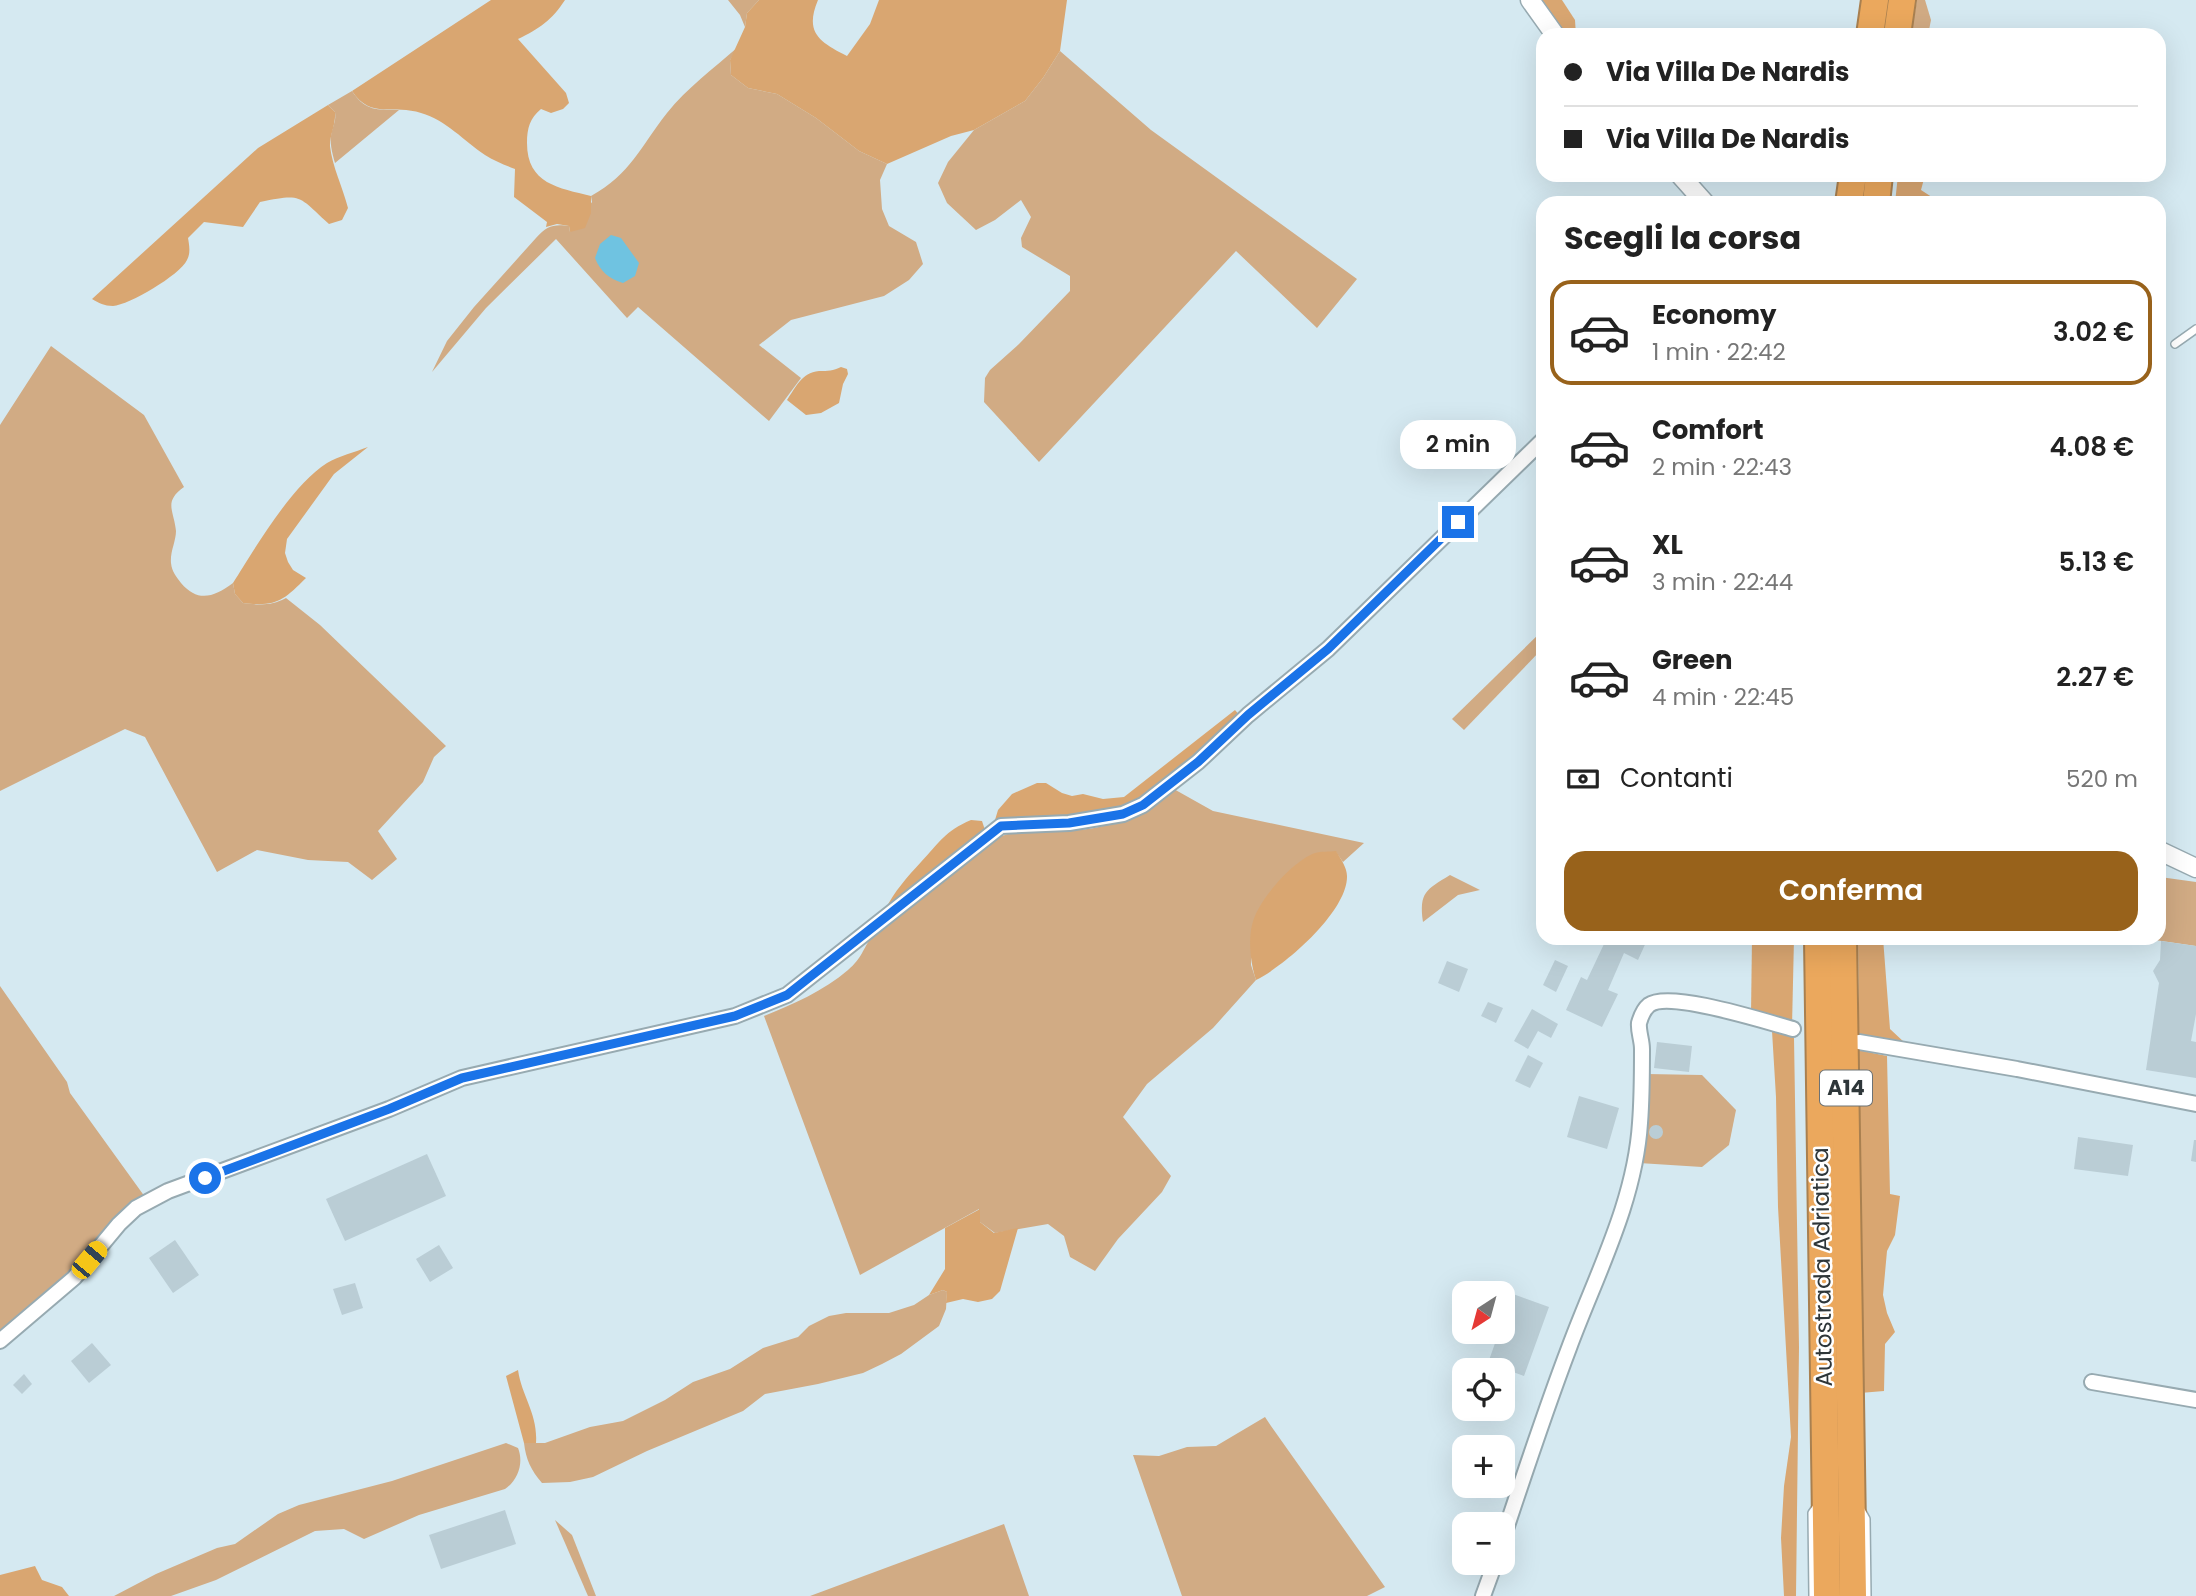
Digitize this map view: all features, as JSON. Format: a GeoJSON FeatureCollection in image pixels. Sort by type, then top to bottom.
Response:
{"type":"FeatureCollection","features":[{"type":"Feature","properties":{"kind":"highway"},"geometry":{"type":"LineString","coordinates":[[1871,28],[1875,0]]}},
{"type":"Feature","properties":{"kind":"highway"},"geometry":{"type":"LineString","coordinates":[[1897,28],[1902,0]]}},
{"type":"Feature","properties":{"kind":"highway","name":"Autostrada Adriatica"},"geometry":{"type":"LineString","coordinates":[[1818,945],[1838,1494],[1853,1596]]}},
{"type":"Feature","properties":{"kind":"highway","name":"Autostrada Adriatica"},"geometry":{"type":"LineString","coordinates":[[1827,1596],[1838,1494],[1843,945]]}},
{"type":"Feature","properties":{"kind":"street"},"geometry":{"type":"LineString","coordinates":[[1530,0],[1550,28]]}},
{"type":"Feature","properties":{"kind":"street"},"geometry":{"type":"LineString","coordinates":[[1686,182],[1699,196]]}},
{"type":"Feature","properties":{"kind":"street"},"geometry":{"type":"LineString","coordinates":[[0,1341],[74,1278],[119,1224],[136,1208],[168,1191],[389,1109],[462,1078],[735,1016],[787,995],[1001,826],[1069,823],[1123,814],[1143,805],[1198,762],[1248,715],[1328,649],[1536,447]]}},
{"type":"Feature","properties":{"kind":"street"},"geometry":{"type":"LineString","coordinates":[[2166,854],[2196,868]]}},
{"type":"Feature","properties":{"kind":"street"},"geometry":{"type":"LineString","coordinates":[[1512,1512],[1569,1348],[1624,1206],[1634,1171],[1640,1126],[1642,1044],[1639,1025],[1643,1010],[1651,1002],[1703,1005],[1793,1029]]}},
{"type":"Feature","properties":{"kind":"street"},"geometry":{"type":"LineString","coordinates":[[1859,1042],[2196,1104]]}},
{"type":"Feature","properties":{"kind":"street"},"geometry":{"type":"LineString","coordinates":[[2092,1382],[2196,1400]]}},
{"type":"Feature","properties":{"kind":"street"},"geometry":{"type":"LineString","coordinates":[[1483,1596],[1491,1575]]}},
{"type":"Feature","properties":{"kind":"lane"},"geometry":{"type":"LineString","coordinates":[[2175,344],[2196,329]]}},
{"type":"Feature","properties":{"kind":"lane"},"geometry":{"type":"LineString","coordinates":[[1813,1596],[1812,1513],[1838,1494],[1866,1519],[1867,1596]]}},
{"type":"Feature","properties":{"kind":"shaded area"},"geometry":{"type":"Polygon","coordinates":[[[491,0],[565,0],[544,23],[518,39],[566,93],[569,103],[563,109],[551,113],[541,109],[537,112],[528,133],[528,157],[532,167],[547,182],[591,196],[591,213],[585,228],[570,232],[569,226],[557,224],[546,227],[547,222],[514,197],[515,169],[488,157],[430,116],[411,111],[375,108],[359,100],[352,91],[491,0]]]}},
{"type":"Feature","properties":{"kind":"shaded area"},"geometry":{"type":"Polygon","coordinates":[[[728,0],[759,0],[747,13],[745,27],[740,15],[728,0]]]}},
{"type":"Feature","properties":{"kind":"shaded area"},"geometry":{"type":"Polygon","coordinates":[[[759,0],[818,0],[813,21],[817,35],[829,46],[847,56],[870,24],[879,0],[1067,0],[1060,51],[1025,101],[974,130],[951,136],[887,164],[859,151],[816,118],[777,94],[748,88],[731,75],[730,60],[745,27],[747,13],[759,0]]]}},
{"type":"Feature","properties":{"kind":"shaded area"},"geometry":{"type":"Polygon","coordinates":[[[1535,0],[1562,0],[1575,20],[1576,28],[1557,28],[1535,0]]]}},
{"type":"Feature","properties":{"kind":"shaded area"},"geometry":{"type":"Polygon","coordinates":[[[1917,0],[1925,0],[1931,20],[1929,28],[1912,28],[1917,0]]]}},
{"type":"Feature","properties":{"kind":"shaded area"},"geometry":{"type":"Polygon","coordinates":[[[738,47],[730,60],[731,75],[748,88],[777,94],[816,118],[859,151],[887,164],[880,180],[882,209],[889,226],[916,242],[923,264],[909,280],[884,296],[791,320],[759,345],[801,378],[769,421],[638,307],[627,318],[556,239],[486,308],[432,372],[447,341],[536,238],[547,228],[554,226],[569,226],[570,232],[592,202],[591,196],[605,188],[626,169],[675,104],[738,47]]]}},
{"type":"Feature","properties":{"kind":"shaded area"},"geometry":{"type":"Polygon","coordinates":[[[1060,51],[1151,130],[1357,279],[1317,328],[1236,251],[1039,462],[984,402],[985,378],[1070,291],[1070,276],[1022,247],[1021,238],[1031,217],[1021,200],[995,220],[976,230],[947,203],[938,183],[948,162],[974,130],[1025,101],[1060,51]]]}},
{"type":"Feature","properties":{"kind":"shaded area"},"geometry":{"type":"Polygon","coordinates":[[[352,91],[367,106],[399,110],[335,163],[331,139],[335,112],[328,105],[352,91]]]}},
{"type":"Feature","properties":{"kind":"shaded area"},"geometry":{"type":"Polygon","coordinates":[[[328,105],[335,112],[330,142],[331,154],[348,208],[342,220],[329,224],[299,199],[260,202],[243,227],[204,222],[188,238],[187,260],[175,273],[153,288],[113,306],[92,299],[258,148],[328,105]]]}},
{"type":"Feature","properties":{"kind":"shaded area"},"geometry":{"type":"Polygon","coordinates":[[[1897,182],[1923,182],[1921,190],[1930,196],[1896,196],[1897,182]]]}},
{"type":"Feature","properties":{"kind":"shaded area"},"geometry":{"type":"Polygon","coordinates":[[[51,346],[144,415],[184,487],[174,497],[171,507],[176,531],[171,563],[181,583],[194,593],[206,596],[233,583],[235,594],[243,603],[265,604],[286,598],[320,625],[446,746],[434,757],[423,782],[378,831],[397,859],[372,880],[348,862],[308,860],[257,850],[217,872],[145,737],[125,729],[0,791],[0,425],[51,346]]]}},
{"type":"Feature","properties":{"kind":"shaded area"},"geometry":{"type":"Polygon","coordinates":[[[841,367],[847,369],[848,374],[839,403],[821,413],[806,415],[787,400],[800,381],[808,375],[841,367]]]}},
{"type":"Feature","properties":{"kind":"shaded area"},"geometry":{"type":"Polygon","coordinates":[[[368,447],[334,474],[287,539],[285,553],[288,562],[293,570],[306,578],[278,601],[264,604],[243,603],[235,594],[233,583],[288,501],[327,463],[368,447]]]}},
{"type":"Feature","properties":{"kind":"shaded area"},"geometry":{"type":"Polygon","coordinates":[[[1536,637],[1536,655],[1464,730],[1452,719],[1536,637]]]}},
{"type":"Feature","properties":{"kind":"shaded area"},"geometry":{"type":"Polygon","coordinates":[[[1235,710],[1240,716],[1146,797],[1121,809],[1078,816],[995,820],[998,810],[1012,794],[1037,783],[1046,783],[1072,796],[1083,794],[1103,799],[1124,797],[1235,710]]]}},
{"type":"Feature","properties":{"kind":"shaded area"},"geometry":{"type":"Polygon","coordinates":[[[1172,788],[1213,811],[1364,843],[1343,862],[1336,852],[1251,942],[1251,965],[1256,980],[1213,1028],[1147,1084],[1123,1117],[1171,1176],[1162,1192],[1118,1239],[1095,1271],[1070,1257],[1064,1236],[1048,1224],[995,1233],[980,1222],[979,1209],[860,1275],[764,1016],[839,978],[856,961],[879,929],[985,845],[998,838],[1025,831],[1100,827],[1138,812],[1172,788]]]}},
{"type":"Feature","properties":{"kind":"shaded area"},"geometry":{"type":"Polygon","coordinates":[[[971,820],[982,821],[985,830],[885,910],[901,885],[938,843],[948,833],[971,820]]]}},
{"type":"Feature","properties":{"kind":"shaded area"},"geometry":{"type":"Polygon","coordinates":[[[1336,851],[1347,876],[1345,890],[1337,905],[1313,936],[1298,950],[1256,980],[1250,939],[1252,923],[1259,908],[1280,880],[1306,857],[1320,852],[1336,851]]]}},
{"type":"Feature","properties":{"kind":"shaded area"},"geometry":{"type":"Polygon","coordinates":[[[1450,875],[1480,890],[1458,895],[1423,922],[1423,898],[1435,884],[1450,875]]]}},
{"type":"Feature","properties":{"kind":"shaded area"},"geometry":{"type":"Polygon","coordinates":[[[2166,878],[2196,882],[2196,946],[2166,942],[2166,878]]]}},
{"type":"Feature","properties":{"kind":"shaded area"},"geometry":{"type":"Polygon","coordinates":[[[1752,945],[1794,945],[1792,1027],[1751,1014],[1752,945]]]}},
{"type":"Feature","properties":{"kind":"shaded area"},"geometry":{"type":"Polygon","coordinates":[[[1858,945],[1884,945],[1890,1029],[1905,1043],[1859,1035],[1858,945]]]}},
{"type":"Feature","properties":{"kind":"shaded area"},"geometry":{"type":"Polygon","coordinates":[[[0,986],[67,1082],[70,1093],[145,1197],[27,1314],[0,1335],[0,986]]]}},
{"type":"Feature","properties":{"kind":"shaded area"},"geometry":{"type":"Polygon","coordinates":[[[1772,1031],[1794,1038],[1799,1347],[1796,1596],[1784,1596],[1781,1538],[1784,1486],[1791,1437],[1778,1207],[1772,1031]]]}},
{"type":"Feature","properties":{"kind":"shaded area"},"geometry":{"type":"Polygon","coordinates":[[[1858,1050],[1887,1056],[1890,1194],[1900,1196],[1895,1235],[1887,1251],[1883,1295],[1895,1332],[1885,1344],[1884,1391],[1860,1393],[1858,1050]]]}},
{"type":"Feature","properties":{"kind":"shaded area"},"geometry":{"type":"Polygon","coordinates":[[[1647,1074],[1702,1075],[1736,1110],[1729,1145],[1702,1167],[1639,1163],[1647,1074]]]}},
{"type":"Feature","properties":{"kind":"shaded area"},"geometry":{"type":"Polygon","coordinates":[[[980,1209],[980,1222],[994,1233],[1018,1228],[1000,1291],[992,1299],[978,1302],[963,1299],[946,1303],[947,1292],[943,1290],[929,1295],[945,1269],[945,1228],[980,1209]]]}},
{"type":"Feature","properties":{"kind":"shaded area"},"geometry":{"type":"Polygon","coordinates":[[[943,1290],[947,1292],[946,1309],[939,1326],[901,1354],[863,1373],[765,1394],[743,1411],[593,1477],[570,1482],[542,1483],[526,1455],[524,1443],[545,1443],[590,1427],[623,1421],[693,1382],[730,1369],[763,1348],[798,1337],[809,1326],[829,1316],[846,1313],[889,1313],[914,1305],[943,1290]]]}},
{"type":"Feature","properties":{"kind":"shaded area"},"geometry":{"type":"Polygon","coordinates":[[[518,1370],[535,1423],[536,1443],[524,1443],[506,1376],[518,1370]]]}},
{"type":"Feature","properties":{"kind":"shaded area"},"geometry":{"type":"Polygon","coordinates":[[[1265,1417],[1385,1587],[1367,1596],[1182,1596],[1133,1455],[1159,1456],[1187,1447],[1216,1446],[1265,1417]]]}},
{"type":"Feature","properties":{"kind":"shaded area"},"geometry":{"type":"Polygon","coordinates":[[[506,1443],[518,1448],[520,1465],[516,1476],[505,1489],[419,1515],[364,1539],[344,1529],[315,1531],[216,1580],[171,1596],[114,1596],[156,1574],[217,1548],[235,1544],[278,1514],[299,1505],[392,1481],[506,1443]]]}},
{"type":"Feature","properties":{"kind":"shaded area"},"geometry":{"type":"Polygon","coordinates":[[[555,1520],[572,1535],[596,1596],[588,1596],[555,1520]]]}},
{"type":"Feature","properties":{"kind":"shaded area"},"geometry":{"type":"Polygon","coordinates":[[[1004,1524],[1029,1596],[810,1596],[1004,1524]]]}},
{"type":"Feature","properties":{"kind":"shaded area"},"geometry":{"type":"Polygon","coordinates":[[[35,1566],[42,1580],[62,1587],[69,1596],[0,1596],[0,1575],[35,1566]]]}},
{"type":"Feature","properties":{"kind":"water"},"geometry":{"type":"Polygon","coordinates":[[[611,235],[621,238],[639,263],[635,276],[623,283],[606,274],[595,258],[600,244],[611,235]]]}},
{"type":"Feature","properties":{"kind":"building"},"geometry":{"type":"Polygon","coordinates":[[[2166,942],[2196,946],[2196,1014],[2191,1041],[2196,1042],[2196,1078],[2146,1070],[2159,983],[2153,971],[2160,960],[2161,945],[2166,945],[2166,942]]]}},
{"type":"Feature","properties":{"kind":"building"},"geometry":{"type":"Polygon","coordinates":[[[1604,945],[1645,945],[1638,960],[1624,953],[1608,990],[1618,994],[1602,1027],[1566,1010],[1581,977],[1587,980],[1604,945]]]}},
{"type":"Feature","properties":{"kind":"building"},"geometry":{"type":"Polygon","coordinates":[[[1555,960],[1568,966],[1556,992],[1543,985],[1555,960]]]}},
{"type":"Feature","properties":{"kind":"building"},"geometry":{"type":"Polygon","coordinates":[[[1447,961],[1468,969],[1459,992],[1438,983],[1447,961]]]}},
{"type":"Feature","properties":{"kind":"building"},"geometry":{"type":"Polygon","coordinates":[[[1488,1002],[1503,1008],[1496,1023],[1481,1016],[1488,1002]]]}},
{"type":"Feature","properties":{"kind":"building"},"geometry":{"type":"Polygon","coordinates":[[[1532,1009],[1558,1024],[1551,1038],[1538,1031],[1528,1049],[1514,1041],[1532,1009]]]}},
{"type":"Feature","properties":{"kind":"building"},"geometry":{"type":"Polygon","coordinates":[[[1657,1042],[1692,1046],[1689,1072],[1654,1068],[1657,1042]]]}},
{"type":"Feature","properties":{"kind":"building"},"geometry":{"type":"Polygon","coordinates":[[[1528,1055],[1543,1063],[1530,1088],[1515,1081],[1528,1055]]]}},
{"type":"Feature","properties":{"kind":"building"},"geometry":{"type":"Polygon","coordinates":[[[1579,1096],[1619,1108],[1607,1149],[1567,1137],[1579,1096]]]}},
{"type":"Feature","properties":{"kind":"building"},"geometry":{"type":"Polygon","coordinates":[[[1656,1125],[1661,1127],[1661,1137],[1656,1139],[1651,1137],[1649,1132],[1651,1127],[1656,1125]]]}},
{"type":"Feature","properties":{"kind":"building"},"geometry":{"type":"Polygon","coordinates":[[[2078,1137],[2133,1145],[2128,1176],[2074,1169],[2078,1137]]]}},
{"type":"Feature","properties":{"kind":"building"},"geometry":{"type":"Polygon","coordinates":[[[2196,1140],[2196,1162],[2191,1161],[2196,1140]]]}},
{"type":"Feature","properties":{"kind":"building"},"geometry":{"type":"Polygon","coordinates":[[[427,1154],[446,1196],[345,1241],[326,1199],[427,1154]]]}},
{"type":"Feature","properties":{"kind":"building"},"geometry":{"type":"Polygon","coordinates":[[[175,1240],[199,1275],[173,1293],[149,1258],[175,1240]]]}},
{"type":"Feature","properties":{"kind":"building"},"geometry":{"type":"Polygon","coordinates":[[[439,1245],[453,1268],[430,1282],[416,1259],[439,1245]]]}},
{"type":"Feature","properties":{"kind":"building"},"geometry":{"type":"Polygon","coordinates":[[[355,1283],[363,1308],[342,1315],[333,1289],[355,1283]]]}},
{"type":"Feature","properties":{"kind":"building"},"geometry":{"type":"Polygon","coordinates":[[[1516,1295],[1549,1307],[1524,1376],[1515,1373],[1515,1358],[1490,1358],[1495,1344],[1516,1344],[1516,1295]]]}},
{"type":"Feature","properties":{"kind":"building"},"geometry":{"type":"Polygon","coordinates":[[[92,1343],[111,1365],[89,1383],[71,1361],[92,1343]]]}},
{"type":"Feature","properties":{"kind":"building"},"geometry":{"type":"Polygon","coordinates":[[[24,1374],[32,1384],[22,1394],[13,1385],[24,1374]]]}},
{"type":"Feature","properties":{"kind":"building"},"geometry":{"type":"Polygon","coordinates":[[[505,1510],[516,1544],[441,1569],[429,1535],[505,1510]]]}},
{"type":"Feature","properties":{"kind":"route"},"geometry":{"type":"LineString","coordinates":[[205,1178],[389,1109],[462,1078],[735,1016],[787,995],[1001,826],[1069,823],[1123,814],[1143,805],[1198,762],[1248,715],[1328,649],[1458,522]]}}]}
